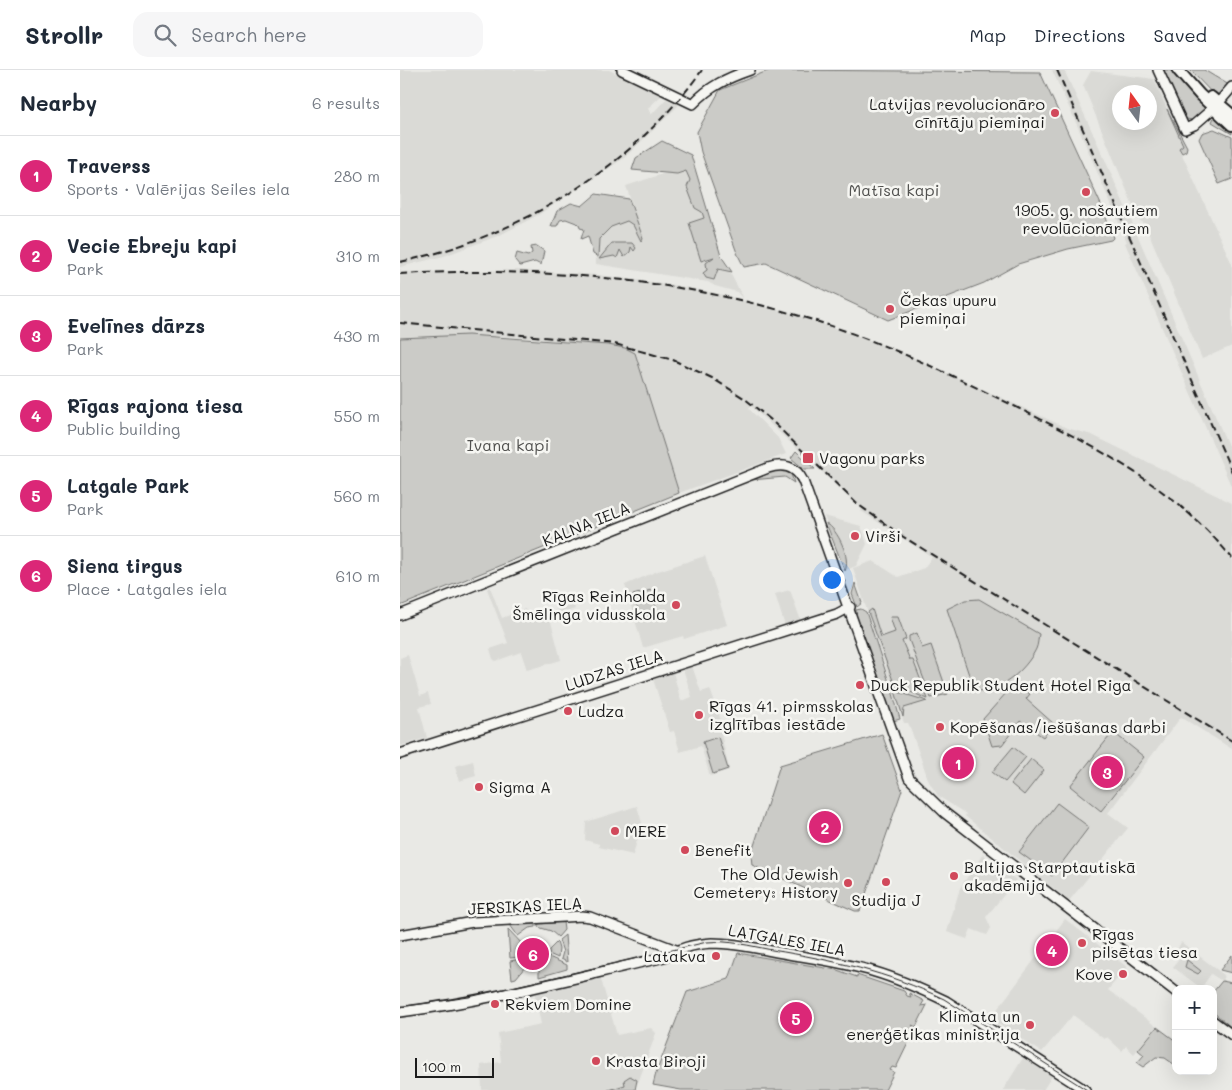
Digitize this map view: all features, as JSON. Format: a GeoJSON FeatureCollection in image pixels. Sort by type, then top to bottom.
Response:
{"type":"FeatureCollection","features":[{"type":"Feature","properties":{"kind":"main road"},"geometry":{"type":"LineString","coordinates":[[1178,70],[1232,125]]}},
{"type":"Feature","properties":{"kind":"main road"},"geometry":{"type":"LineString","coordinates":[[1186,70],[1214,107],[1232,115]]}},
{"type":"Feature","properties":{"kind":"street"},"geometry":{"type":"LineString","coordinates":[[622,70],[693,104],[712,86],[727,78],[750,70]]}},
{"type":"Feature","properties":{"kind":"street"},"geometry":{"type":"LineString","coordinates":[[1158,70],[1185,129],[1194,125],[1214,107]]}},
{"type":"Feature","properties":{"kind":"street"},"geometry":{"type":"LineString","coordinates":[[1232,87],[1220,101],[1232,94]]}},
{"type":"Feature","properties":{"kind":"street","name":"KALNA IELA"},"geometry":{"type":"LineString","coordinates":[[400,615],[773,466],[784,465],[798,472],[803,481],[850,607]]}},
{"type":"Feature","properties":{"kind":"street"},"geometry":{"type":"LineString","coordinates":[[850,607],[902,764],[913,784],[945,813],[1172,989]]}},
{"type":"Feature","properties":{"kind":"street","name":"LUDZAS IELA"},"geometry":{"type":"LineString","coordinates":[[400,754],[837,614],[850,607]]}},
{"type":"Feature","properties":{"kind":"street"},"geometry":{"type":"LineString","coordinates":[[837,614],[847,617],[856,629]]}},
{"type":"Feature","properties":{"kind":"street","name":"JERSIKAS IELA"},"geometry":{"type":"LineString","coordinates":[[400,935],[472,922],[582,916],[590,917],[676,950]]}},
{"type":"Feature","properties":{"kind":"street","name":"LATGALES IELA"},"geometry":{"type":"LineString","coordinates":[[400,1012],[456,1004],[669,956],[676,950],[713,943],[737,945],[839,963],[875,972],[946,1001],[1085,1090]]}},
{"type":"Feature","properties":{"kind":"street"},"geometry":{"type":"LineString","coordinates":[[1217,1024],[1232,1035]]}},
{"type":"Feature","properties":{"kind":"shaded area"},"geometry":{"type":"Polygon","coordinates":[[[400,70],[609,70],[662,95],[648,108],[651,115],[666,99],[679,105],[624,158],[538,215],[500,235],[444,256],[400,267],[400,70]]]}},
{"type":"Feature","properties":{"kind":"shaded area"},"geometry":{"type":"Polygon","coordinates":[[[1052,70],[1064,70],[1106,162],[1232,455],[1232,488],[1125,243],[1127,242],[1052,70]]]}},
{"type":"Feature","properties":{"kind":"shaded area"},"geometry":{"type":"Polygon","coordinates":[[[1091,71],[1154,79],[1157,85],[1112,85],[1112,130],[1157,130],[1157,86],[1183,146],[1179,148],[1232,264],[1232,346],[1202,359],[1145,224],[1139,220],[1083,85],[1091,71]]]}},
{"type":"Feature","properties":{"kind":"shaded area"},"geometry":{"type":"Polygon","coordinates":[[[690,165],[721,256],[742,298],[737,292],[708,282],[596,264],[595,238],[611,221],[635,213],[626,186],[690,165]]]}},
{"type":"Feature","properties":{"kind":"shaded area"},"geometry":{"type":"Polygon","coordinates":[[[400,269],[401,272],[515,270],[599,275],[668,284],[720,294],[788,312],[893,348],[1067,428],[1092,435],[1232,503],[1232,749],[1181,717],[1108,813],[1128,828],[1069,901],[965,816],[966,814],[938,796],[929,782],[910,727],[908,723],[904,723],[853,568],[873,561],[898,577],[924,568],[932,557],[861,511],[862,509],[751,406],[749,409],[778,438],[786,454],[679,493],[635,353],[625,348],[608,345],[502,336],[400,338],[400,269]]]}},
{"type":"Feature","properties":{"kind":"shaded area","name":"Virši"},"geometry":{"type":"Polygon","coordinates":[[[824,516],[861,526],[867,544],[856,566],[844,571],[824,516]]]}},
{"type":"Feature","properties":{"kind":"shaded area","name":"Rīgas Reinholda Šmēlinga vidusskola"},"geometry":{"type":"Polygon","coordinates":[[[705,556],[727,625],[684,639],[683,636],[643,648],[625,585],[655,572],[705,556]]]}},
{"type":"Feature","properties":{"kind":"shaded area"},"geometry":{"type":"Polygon","coordinates":[[[490,587],[502,618],[525,609],[529,619],[574,604],[575,609],[550,618],[561,660],[527,670],[521,652],[496,661],[493,659],[490,649],[508,643],[487,589],[490,587]]]}},
{"type":"Feature","properties":{"kind":"shaded area"},"geometry":{"type":"Polygon","coordinates":[[[790,590],[801,621],[785,626],[775,594],[790,590]]]}},
{"type":"Feature","properties":{"kind":"shaded area"},"geometry":{"type":"Polygon","coordinates":[[[408,655],[420,696],[428,693],[431,704],[419,707],[427,738],[400,746],[400,658],[408,655]]]}},
{"type":"Feature","properties":{"kind":"shaded area","name":"Rīgas 41. pirmsskolas izglītības iestāde"},"geometry":{"type":"Polygon","coordinates":[[[692,666],[701,692],[710,689],[725,732],[721,733],[729,770],[710,776],[701,746],[680,752],[674,731],[670,732],[653,679],[673,672],[681,701],[692,697],[683,669],[692,666]]]}},
{"type":"Feature","properties":{"kind":"shaded area"},"geometry":{"type":"Polygon","coordinates":[[[473,761],[476,776],[459,781],[455,766],[473,761]]]}},
{"type":"Feature","properties":{"kind":"shaded area"},"geometry":{"type":"Polygon","coordinates":[[[637,806],[642,823],[633,855],[599,847],[599,844],[585,840],[586,822],[637,806]]]}},
{"type":"Feature","properties":{"kind":"shaded area"},"geometry":{"type":"Polygon","coordinates":[[[983,854],[1016,880],[986,917],[991,928],[987,935],[971,929],[967,939],[947,932],[960,888],[983,854]]]}},
{"type":"Feature","properties":{"kind":"shaded area"},"geometry":{"type":"Polygon","coordinates":[[[1065,919],[1127,967],[1108,990],[1157,1027],[1134,1054],[1126,1046],[1122,1051],[1107,1037],[1104,1039],[1073,1015],[1042,1052],[990,1019],[1065,919]]]}},
{"type":"Feature","properties":{"kind":"shaded area"},"geometry":{"type":"Polygon","coordinates":[[[1181,942],[1224,975],[1222,981],[1211,974],[1203,985],[1197,985],[1173,967],[1184,953],[1178,948],[1181,942]]]}},
{"type":"Feature","properties":{"kind":"shaded area"},"geometry":{"type":"Polygon","coordinates":[[[600,976],[617,1035],[651,1028],[656,1033],[638,1083],[612,1090],[482,1090],[481,1065],[501,1062],[498,1033],[541,1024],[534,990],[600,976]]]}},
{"type":"Feature","properties":{"kind":"shaded area"},"geometry":{"type":"Polygon","coordinates":[[[1023,1058],[1052,1076],[1043,1090],[1003,1090],[1023,1058]]]}},
{"type":"Feature","properties":{"kind":"green space","name":"Matīsa kapi"},"geometry":{"type":"Polygon","coordinates":[[[770,70],[1040,72],[1103,209],[1113,238],[1018,264],[984,283],[888,320],[766,263],[744,267],[737,253],[701,152],[697,132],[720,90],[770,70]]]}},
{"type":"Feature","properties":{"kind":"green space"},"geometry":{"type":"Polygon","coordinates":[[[1161,70],[1173,70],[1206,107],[1193,120],[1186,119],[1161,70]]]}},
{"type":"Feature","properties":{"kind":"green space"},"geometry":{"type":"Polygon","coordinates":[[[1190,70],[1204,70],[1229,85],[1217,98],[1190,70]]]}},
{"type":"Feature","properties":{"kind":"green space"},"geometry":{"type":"Polygon","coordinates":[[[1167,109],[1187,147],[1186,151],[1182,153],[1179,148],[1183,145],[1167,109]]]}},
{"type":"Feature","properties":{"kind":"green space"},"geometry":{"type":"Polygon","coordinates":[[[1215,115],[1232,130],[1232,134],[1212,122],[1215,115]]]}},
{"type":"Feature","properties":{"kind":"green space"},"geometry":{"type":"Polygon","coordinates":[[[1214,129],[1232,137],[1232,179],[1219,184],[1199,139],[1202,133],[1214,129]]]}},
{"type":"Feature","properties":{"kind":"green space"},"geometry":{"type":"Polygon","coordinates":[[[662,141],[691,155],[721,256],[732,272],[718,269],[714,280],[706,278],[703,273],[707,270],[706,263],[714,257],[701,261],[689,223],[704,218],[702,212],[695,208],[687,187],[690,180],[686,171],[677,174],[632,170],[636,158],[662,141]]]}},
{"type":"Feature","properties":{"kind":"green space"},"geometry":{"type":"Polygon","coordinates":[[[596,194],[629,199],[643,238],[641,241],[633,225],[627,221],[611,227],[599,239],[598,257],[593,254],[588,236],[581,239],[584,229],[580,228],[579,224],[566,219],[560,220],[557,226],[551,226],[557,211],[571,203],[582,206],[596,194]]]}},
{"type":"Feature","properties":{"kind":"green space"},"geometry":{"type":"Polygon","coordinates":[[[612,243],[632,243],[636,248],[634,251],[631,247],[630,252],[624,257],[620,250],[617,258],[614,256],[599,259],[612,243]]]}},
{"type":"Feature","properties":{"kind":"green space"},"geometry":{"type":"Polygon","coordinates":[[[537,246],[544,251],[541,265],[535,262],[520,266],[515,260],[517,253],[528,256],[532,253],[531,247],[537,246]]]}},
{"type":"Feature","properties":{"kind":"green space","name":"Ivana kapi"},"geometry":{"type":"Polygon","coordinates":[[[468,335],[608,345],[625,348],[635,353],[679,493],[400,606],[400,338],[468,335]]]}},
{"type":"Feature","properties":{"kind":"green space"},"geometry":{"type":"Polygon","coordinates":[[[796,451],[815,469],[804,469],[791,458],[796,451]]]}},
{"type":"Feature","properties":{"kind":"green space"},"geometry":{"type":"Polygon","coordinates":[[[782,468],[790,471],[794,483],[785,477],[751,480],[782,468]]]}},
{"type":"Feature","properties":{"kind":"green space"},"geometry":{"type":"Polygon","coordinates":[[[826,523],[839,538],[845,552],[845,571],[826,523]]]}},
{"type":"Feature","properties":{"kind":"green space"},"geometry":{"type":"Polygon","coordinates":[[[855,583],[862,603],[857,607],[852,594],[855,583]]]}},
{"type":"Feature","properties":{"kind":"green space"},"geometry":{"type":"Polygon","coordinates":[[[651,590],[658,614],[641,620],[633,595],[651,590]]]}},
{"type":"Feature","properties":{"kind":"green space"},"geometry":{"type":"Polygon","coordinates":[[[979,599],[1039,634],[1036,649],[1018,673],[1001,685],[983,691],[974,690],[947,609],[965,600],[979,599]]]}},
{"type":"Feature","properties":{"kind":"green space"},"geometry":{"type":"Polygon","coordinates":[[[861,609],[866,612],[891,688],[879,685],[856,617],[856,610],[861,609]]]}},
{"type":"Feature","properties":{"kind":"green space"},"geometry":{"type":"Polygon","coordinates":[[[872,609],[881,637],[895,632],[890,617],[898,617],[906,639],[902,641],[910,660],[913,660],[928,699],[895,686],[868,612],[872,609]]]}},
{"type":"Feature","properties":{"kind":"green space"},"geometry":{"type":"Polygon","coordinates":[[[917,633],[922,648],[931,645],[948,694],[931,698],[909,640],[909,636],[917,633]]]}},
{"type":"Feature","properties":{"kind":"green space"},"geometry":{"type":"Polygon","coordinates":[[[1015,683],[1030,694],[1026,699],[1054,724],[1043,737],[1020,721],[1002,745],[992,746],[983,719],[1015,683]]]}},
{"type":"Feature","properties":{"kind":"green space"},"geometry":{"type":"Polygon","coordinates":[[[880,688],[892,690],[900,719],[893,721],[880,688]]]}},
{"type":"Feature","properties":{"kind":"green space"},"geometry":{"type":"Polygon","coordinates":[[[895,691],[927,701],[904,708],[903,717],[895,691]]]}},
{"type":"Feature","properties":{"kind":"green space"},"geometry":{"type":"Polygon","coordinates":[[[1113,732],[1144,757],[1101,811],[1070,786],[1113,732]]]}},
{"type":"Feature","properties":{"kind":"green space"},"geometry":{"type":"Polygon","coordinates":[[[882,734],[902,790],[860,911],[855,911],[752,865],[751,855],[780,765],[882,734]]]}},
{"type":"Feature","properties":{"kind":"green space"},"geometry":{"type":"Polygon","coordinates":[[[718,737],[728,769],[713,774],[703,742],[718,737]]]}},
{"type":"Feature","properties":{"kind":"green space"},"geometry":{"type":"Polygon","coordinates":[[[1013,747],[1026,757],[1005,782],[992,772],[1013,747]]]}},
{"type":"Feature","properties":{"kind":"green space"},"geometry":{"type":"Polygon","coordinates":[[[1031,759],[1044,770],[1024,795],[1011,784],[1031,759]]]}},
{"type":"Feature","properties":{"kind":"green space"},"geometry":{"type":"Polygon","coordinates":[[[1057,803],[1089,827],[1052,876],[1019,852],[1057,803]]]}},
{"type":"Feature","properties":{"kind":"green space"},"geometry":{"type":"Polygon","coordinates":[[[563,922],[564,930],[558,937],[551,931],[538,927],[538,924],[563,922]]]}},
{"type":"Feature","properties":{"kind":"green space"},"geometry":{"type":"Polygon","coordinates":[[[536,924],[536,927],[529,928],[518,936],[510,925],[536,924]]]}},
{"type":"Feature","properties":{"kind":"green space"},"geometry":{"type":"Polygon","coordinates":[[[508,929],[523,945],[520,957],[510,958],[508,929]]]}},
{"type":"Feature","properties":{"kind":"green space"},"geometry":{"type":"Polygon","coordinates":[[[565,935],[567,962],[561,959],[563,952],[559,940],[565,935]]]}},
{"type":"Feature","properties":{"kind":"green space"},"geometry":{"type":"Polygon","coordinates":[[[557,942],[559,949],[558,958],[549,954],[549,950],[557,942]]]}},
{"type":"Feature","properties":{"kind":"green space"},"geometry":{"type":"Polygon","coordinates":[[[738,953],[837,970],[857,977],[857,975],[904,991],[907,996],[911,997],[909,993],[924,1001],[921,1006],[927,1005],[916,1027],[912,1025],[915,1029],[913,1033],[909,1031],[912,1035],[896,1068],[892,1067],[890,1070],[894,1072],[885,1090],[681,1090],[653,1085],[687,992],[729,979],[738,953]]]}},
{"type":"Feature","properties":{"kind":"green space"},"geometry":{"type":"Polygon","coordinates":[[[1232,955],[1232,973],[1220,970],[1232,955]]]}},
{"type":"Feature","properties":{"kind":"green space"},"geometry":{"type":"Polygon","coordinates":[[[549,957],[567,965],[567,969],[539,977],[539,968],[545,965],[549,957]]]}},
{"type":"Feature","properties":{"kind":"green space"},"geometry":{"type":"Polygon","coordinates":[[[521,959],[525,967],[516,978],[512,979],[510,961],[521,959]]]}},
{"type":"Feature","properties":{"kind":"green space"},"geometry":{"type":"Polygon","coordinates":[[[1187,960],[1201,971],[1198,974],[1185,967],[1187,960]]]}},
{"type":"Feature","properties":{"kind":"green space"},"geometry":{"type":"Polygon","coordinates":[[[1222,981],[1232,983],[1232,1028],[1217,1015],[1217,987],[1222,981]]]}},
{"type":"Feature","properties":{"kind":"green space"},"geometry":{"type":"Polygon","coordinates":[[[1157,1027],[1172,1038],[1172,1063],[1165,1058],[1156,1057],[1143,1067],[1137,1063],[1144,1055],[1138,1050],[1157,1027]]]}},
{"type":"Feature","properties":{"kind":"green space"},"geometry":{"type":"Polygon","coordinates":[[[630,1076],[637,1080],[635,1090],[608,1090],[625,1085],[624,1080],[630,1076]]]}},
{"type":"Feature","properties":{"kind":"tram line"},"geometry":{"type":"LineString","coordinates":[[400,1007],[469,997],[707,942],[731,943],[838,963],[902,981],[944,999],[1087,1090]]}},
{"type":"Feature","properties":{"kind":"railway"},"geometry":{"type":"LineString","coordinates":[[400,262],[444,251],[487,236],[529,217],[569,194],[607,167],[642,138],[674,105],[702,70]]}},
{"type":"Feature","properties":{"kind":"railway"},"geometry":{"type":"LineString","coordinates":[[1057,70],[1232,472]]}},
{"type":"Feature","properties":{"kind":"railway"},"geometry":{"type":"LineString","coordinates":[[400,274],[514,272],[627,280],[739,300],[794,314],[848,332],[955,377],[1106,454],[1160,490],[1185,510],[1232,558]]}},
{"type":"Feature","properties":{"kind":"railway"},"geometry":{"type":"LineString","coordinates":[[400,323],[615,344],[673,360],[712,378],[744,398],[771,420],[856,503],[902,536],[1232,741]]}},
{"type":"Feature","properties":{"kind":"place","name":"Latvijas revolucionāro cīnītāju piemiņai"},"geometry":{"type":"Point","coordinates":[1055,113]}},
{"type":"Feature","properties":{"kind":"place","name":"1905. g. nošautiem revolūcionāriem"},"geometry":{"type":"Point","coordinates":[1086,192]}},
{"type":"Feature","properties":{"kind":"place","name":"Čekas upuru piemiņai"},"geometry":{"type":"Point","coordinates":[890,309]}},
{"type":"Feature","properties":{"kind":"place","name":"Vagonu parks"},"geometry":{"type":"Point","coordinates":[808,458]}},
{"type":"Feature","properties":{"kind":"place","name":"Virši"},"geometry":{"type":"Point","coordinates":[855,536]}},
{"type":"Feature","properties":{"kind":"place","name":"Rīgas Reinholda Šmēlinga vidusskola"},"geometry":{"type":"Point","coordinates":[676,605]}},
{"type":"Feature","properties":{"kind":"place","name":"Duck Republik Student Hotel Riga"},"geometry":{"type":"Point","coordinates":[860,685]}},
{"type":"Feature","properties":{"kind":"place","name":"Ludza"},"geometry":{"type":"Point","coordinates":[568,711]}},
{"type":"Feature","properties":{"kind":"place","name":"Rīgas 41. pirmsskolas izglītības iestāde"},"geometry":{"type":"Point","coordinates":[699,715]}},
{"type":"Feature","properties":{"kind":"place","name":"Kopēšanas/iešūšanas darbi"},"geometry":{"type":"Point","coordinates":[940,727]}},
{"type":"Feature","properties":{"kind":"place","name":"Traverss"},"geometry":{"type":"Point","coordinates":[958,763]}},
{"type":"Feature","properties":{"kind":"place","name":"Evelīnes dārzs"},"geometry":{"type":"Point","coordinates":[1107,772]}},
{"type":"Feature","properties":{"kind":"place","name":"Sigma A"},"geometry":{"type":"Point","coordinates":[479,787]}},
{"type":"Feature","properties":{"kind":"place","name":"Vecie Ebreju kapi"},"geometry":{"type":"Point","coordinates":[825,827]}},
{"type":"Feature","properties":{"kind":"place","name":"MERE"},"geometry":{"type":"Point","coordinates":[615,831]}},
{"type":"Feature","properties":{"kind":"place","name":"Benefit"},"geometry":{"type":"Point","coordinates":[685,850]}},
{"type":"Feature","properties":{"kind":"place","name":"Baltijas Starptautiskā akadēmija"},"geometry":{"type":"Point","coordinates":[954,876]}},
{"type":"Feature","properties":{"kind":"place","name":"Studija J"},"geometry":{"type":"Point","coordinates":[886,882]}},
{"type":"Feature","properties":{"kind":"place","name":"The Old Jewish Cemetery: History"},"geometry":{"type":"Point","coordinates":[848,883]}},
{"type":"Feature","properties":{"kind":"place","name":"Rīgas pilsētas tiesa"},"geometry":{"type":"Point","coordinates":[1082,943]}},
{"type":"Feature","properties":{"kind":"place","name":"Rīgas rajona tiesa"},"geometry":{"type":"Point","coordinates":[1052,950]}},
{"type":"Feature","properties":{"kind":"place","name":"Siena tirgus"},"geometry":{"type":"Point","coordinates":[533,954]}},
{"type":"Feature","properties":{"kind":"place","name":"Latakva"},"geometry":{"type":"Point","coordinates":[716,956]}},
{"type":"Feature","properties":{"kind":"place","name":"Kove"},"geometry":{"type":"Point","coordinates":[1123,974]}},
{"type":"Feature","properties":{"kind":"place","name":"Rekviem Domine"},"geometry":{"type":"Point","coordinates":[495,1004]}},
{"type":"Feature","properties":{"kind":"place","name":"Latgale Park"},"geometry":{"type":"Point","coordinates":[796,1018]}},
{"type":"Feature","properties":{"kind":"place","name":"Klimata un enerģētikas ministrija"},"geometry":{"type":"Point","coordinates":[1030,1025]}},
{"type":"Feature","properties":{"kind":"place","name":"Krasta Biroji"},"geometry":{"type":"Point","coordinates":[596,1061]}}]}
